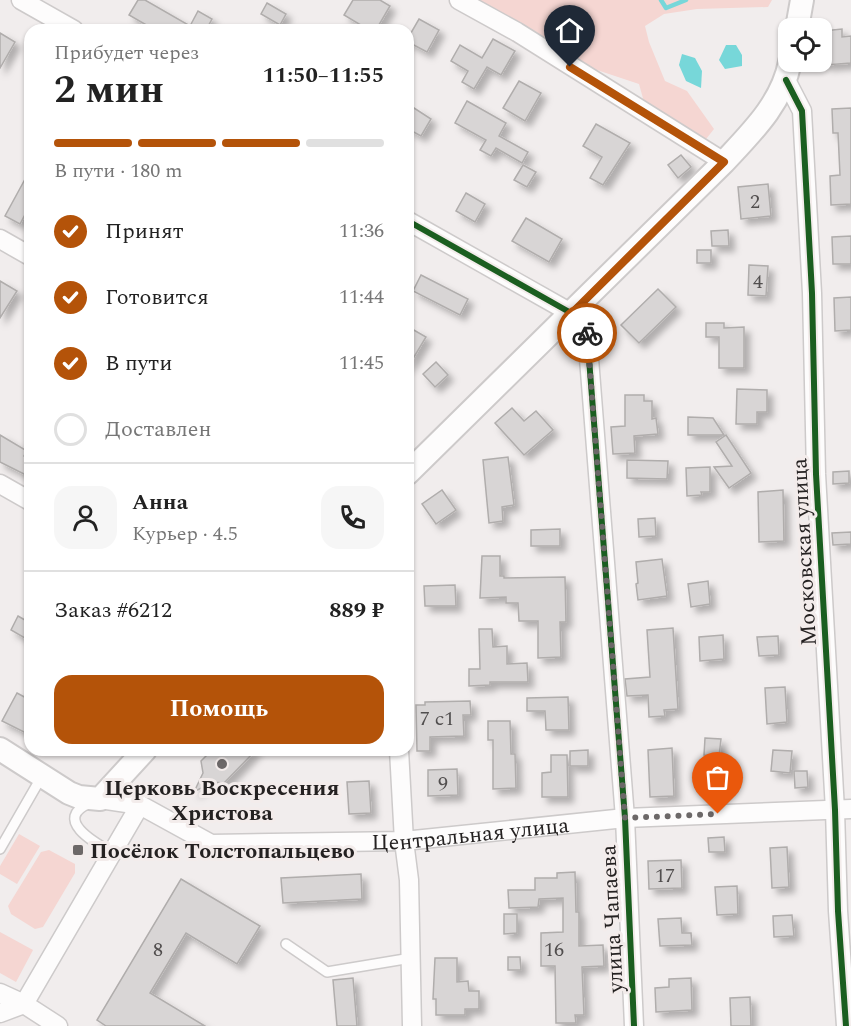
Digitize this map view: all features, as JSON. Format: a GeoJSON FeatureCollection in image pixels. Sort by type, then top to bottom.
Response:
{"type":"FeatureCollection","features":[{"type":"Feature","properties":{"kind":"street"},"geometry":{"type":"LineString","coordinates":[[21,0],[63,24]]}},
{"type":"Feature","properties":{"kind":"street"},"geometry":{"type":"LineString","coordinates":[[459,0],[517,32],[724,162]]}},
{"type":"Feature","properties":{"kind":"street"},"geometry":{"type":"LineString","coordinates":[[799,18],[802,0]]}},
{"type":"Feature","properties":{"kind":"street"},"geometry":{"type":"LineString","coordinates":[[414,466],[724,162],[764,116],[787,72]]}},
{"type":"Feature","properties":{"kind":"street","name":"Московская улица"},"geometry":{"type":"LineString","coordinates":[[788,72],[802,111],[812,293],[816,474],[843,810],[838,911],[846,1026]]}},
{"type":"Feature","properties":{"kind":"street"},"geometry":{"type":"LineString","coordinates":[[414,224],[571,314]]}},
{"type":"Feature","properties":{"kind":"street"},"geometry":{"type":"LineString","coordinates":[[0,239],[24,253]]}},
{"type":"Feature","properties":{"kind":"street","name":"улица Чапаева"},"geometry":{"type":"LineString","coordinates":[[571,314],[582,323],[587,333],[625,818],[634,1026]]}},
{"type":"Feature","properties":{"kind":"street"},"geometry":{"type":"LineString","coordinates":[[0,484],[24,498]]}},
{"type":"Feature","properties":{"kind":"street","name":"Центральная улица"},"geometry":{"type":"LineString","coordinates":[[0,749],[69,793],[79,797],[140,805],[211,844],[404,841],[625,818],[843,810]]}},
{"type":"Feature","properties":{"kind":"street"},"geometry":{"type":"LineString","coordinates":[[100,799],[139,756]]}},
{"type":"Feature","properties":{"kind":"street"},"geometry":{"type":"LineString","coordinates":[[399,756],[404,841],[409,880],[412,1026]]}},
{"type":"Feature","properties":{"kind":"street"},"geometry":{"type":"LineString","coordinates":[[0,1013],[24,1004],[140,805]]}},
{"type":"Feature","properties":{"kind":"street"},"geometry":{"type":"LineString","coordinates":[[0,993],[24,1004],[58,1026]]}},
{"type":"Feature","properties":{"kind":"lane"},"geometry":{"type":"LineString","coordinates":[[0,849],[42,776]]}},
{"type":"Feature","properties":{"kind":"lane"},"geometry":{"type":"LineString","coordinates":[[100,799],[84,805],[76,814],[75,819],[82,833],[111,852]]}},
{"type":"Feature","properties":{"kind":"lane"},"geometry":{"type":"LineString","coordinates":[[286,944],[327,972],[411,958]]}},
{"type":"Feature","properties":{"kind":"shaded area"},"geometry":{"type":"Polygon","coordinates":[[[450,0],[772,0],[768,7],[697,9],[664,14],[645,26],[665,81],[687,91],[714,129],[695,153],[649,120],[639,84],[597,70],[567,72],[460,9],[450,0]]]}},
{"type":"Feature","properties":{"kind":"shaded area"},"geometry":{"type":"Polygon","coordinates":[[[19,834],[40,846],[17,884],[0,874],[0,866],[19,834]]]}},
{"type":"Feature","properties":{"kind":"shaded area"},"geometry":{"type":"Polygon","coordinates":[[[49,850],[75,864],[75,873],[43,927],[35,929],[11,914],[8,906],[41,852],[49,850]]]}},
{"type":"Feature","properties":{"kind":"shaded area"},"geometry":{"type":"Polygon","coordinates":[[[0,932],[33,950],[16,982],[0,973],[0,932]]]}},
{"type":"Feature","properties":{"kind":"water"},"geometry":{"type":"Polygon","coordinates":[[[726,45],[736,45],[742,55],[742,66],[725,69],[719,60],[726,45]]]}},
{"type":"Feature","properties":{"kind":"water"},"geometry":{"type":"Polygon","coordinates":[[[682,54],[695,58],[702,71],[701,88],[686,81],[679,65],[682,54]]]}},
{"type":"Feature","properties":{"kind":"building"},"geometry":{"type":"Polygon","coordinates":[[[138,0],[145,0],[187,24],[145,24],[129,15],[138,0]]]}},
{"type":"Feature","properties":{"kind":"building"},"geometry":{"type":"Polygon","coordinates":[[[353,0],[380,0],[390,6],[380,24],[359,24],[344,15],[353,0]]]}},
{"type":"Feature","properties":{"kind":"building"},"geometry":{"type":"Polygon","coordinates":[[[267,3],[286,14],[278,24],[261,14],[267,3]]]}},
{"type":"Feature","properties":{"kind":"building"},"geometry":{"type":"Polygon","coordinates":[[[198,11],[212,19],[209,24],[191,24],[198,11]]]}},
{"type":"Feature","properties":{"kind":"building"},"geometry":{"type":"Polygon","coordinates":[[[419,19],[439,30],[427,52],[414,45],[414,28],[419,19]]]}},
{"type":"Feature","properties":{"kind":"building"},"geometry":{"type":"Polygon","coordinates":[[[842,29],[842,37],[851,36],[851,63],[832,64],[832,30],[842,29]]]}},
{"type":"Feature","properties":{"kind":"building"},"geometry":{"type":"Polygon","coordinates":[[[0,33],[15,42],[0,68],[0,33]]]}},
{"type":"Feature","properties":{"kind":"building"},"geometry":{"type":"Polygon","coordinates":[[[493,39],[515,51],[501,75],[487,67],[474,89],[462,82],[468,71],[451,61],[460,45],[482,58],[493,39]]]}},
{"type":"Feature","properties":{"kind":"building"},"geometry":{"type":"Polygon","coordinates":[[[519,81],[541,93],[525,121],[503,108],[519,81]]]}},
{"type":"Feature","properties":{"kind":"building"},"geometry":{"type":"Polygon","coordinates":[[[467,101],[506,123],[499,136],[528,152],[522,163],[496,148],[491,156],[480,150],[486,140],[455,123],[467,101]]]}},
{"type":"Feature","properties":{"kind":"building"},"geometry":{"type":"Polygon","coordinates":[[[414,108],[431,119],[421,136],[414,132],[414,108]]]}},
{"type":"Feature","properties":{"kind":"building"},"geometry":{"type":"Polygon","coordinates":[[[851,108],[851,204],[831,205],[830,176],[840,175],[838,133],[833,133],[832,109],[851,108]]]}},
{"type":"Feature","properties":{"kind":"building"},"geometry":{"type":"Polygon","coordinates":[[[596,124],[630,143],[603,185],[590,178],[602,157],[583,146],[596,124]]]}},
{"type":"Feature","properties":{"kind":"building"},"geometry":{"type":"Polygon","coordinates":[[[681,155],[691,167],[678,178],[668,165],[681,155]]]}},
{"type":"Feature","properties":{"kind":"building"},"geometry":{"type":"Polygon","coordinates":[[[523,165],[536,172],[527,187],[514,180],[523,165]]]}},
{"type":"Feature","properties":{"kind":"building"},"geometry":{"type":"Polygon","coordinates":[[[24,181],[24,216],[20,224],[5,216],[24,181]]]}},
{"type":"Feature","properties":{"kind":"building"},"geometry":{"type":"Polygon","coordinates":[[[768,184],[771,216],[741,219],[738,187],[768,184]]]}},
{"type":"Feature","properties":{"kind":"building"},"geometry":{"type":"Polygon","coordinates":[[[466,193],[485,204],[475,222],[456,211],[466,193]]]}},
{"type":"Feature","properties":{"kind":"building"},"geometry":{"type":"Polygon","coordinates":[[[526,218],[562,239],[549,262],[512,241],[526,218]]]}},
{"type":"Feature","properties":{"kind":"building"},"geometry":{"type":"Polygon","coordinates":[[[728,230],[729,246],[712,246],[711,231],[728,230]]]}},
{"type":"Feature","properties":{"kind":"building"},"geometry":{"type":"Polygon","coordinates":[[[851,236],[851,264],[833,264],[832,237],[851,236]]]}},
{"type":"Feature","properties":{"kind":"building"},"geometry":{"type":"Polygon","coordinates":[[[697,250],[711,250],[711,263],[697,263],[697,250]]]}},
{"type":"Feature","properties":{"kind":"building"},"geometry":{"type":"Polygon","coordinates":[[[749,265],[768,266],[766,296],[748,295],[749,265]]]}},
{"type":"Feature","properties":{"kind":"building"},"geometry":{"type":"Polygon","coordinates":[[[421,275],[468,299],[460,315],[414,292],[421,275]]]}},
{"type":"Feature","properties":{"kind":"building"},"geometry":{"type":"Polygon","coordinates":[[[0,281],[17,291],[0,318],[0,281]]]}},
{"type":"Feature","properties":{"kind":"building"},"geometry":{"type":"Polygon","coordinates":[[[658,289],[676,307],[639,343],[621,325],[658,289]]]}},
{"type":"Feature","properties":{"kind":"building"},"geometry":{"type":"Polygon","coordinates":[[[851,297],[851,330],[835,331],[834,298],[851,297]]]}},
{"type":"Feature","properties":{"kind":"building"},"geometry":{"type":"Polygon","coordinates":[[[706,323],[724,323],[724,328],[744,327],[744,368],[719,368],[719,337],[706,337],[706,323]]]}},
{"type":"Feature","properties":{"kind":"building"},"geometry":{"type":"Polygon","coordinates":[[[414,330],[426,337],[414,357],[414,330]]]}},
{"type":"Feature","properties":{"kind":"building"},"geometry":{"type":"Polygon","coordinates":[[[436,362],[448,375],[435,387],[423,374],[436,362]]]}},
{"type":"Feature","properties":{"kind":"building"},"geometry":{"type":"Polygon","coordinates":[[[737,389],[767,390],[767,412],[757,412],[757,424],[736,424],[737,389]]]}},
{"type":"Feature","properties":{"kind":"building"},"geometry":{"type":"Polygon","coordinates":[[[625,395],[644,395],[644,401],[652,401],[652,419],[656,418],[658,434],[634,436],[635,453],[613,454],[611,427],[625,426],[625,395]]]}},
{"type":"Feature","properties":{"kind":"building"},"geometry":{"type":"Polygon","coordinates":[[[512,408],[524,421],[536,411],[553,430],[524,455],[495,423],[512,408]]]}},
{"type":"Feature","properties":{"kind":"building"},"geometry":{"type":"Polygon","coordinates":[[[688,417],[713,418],[724,435],[688,435],[688,417]]]}},
{"type":"Feature","properties":{"kind":"building"},"geometry":{"type":"Polygon","coordinates":[[[0,435],[24,449],[24,474],[0,462],[0,435]]]}},
{"type":"Feature","properties":{"kind":"building"},"geometry":{"type":"Polygon","coordinates":[[[726,435],[751,473],[729,488],[714,467],[732,466],[716,442],[726,435]]]}},
{"type":"Feature","properties":{"kind":"building"},"geometry":{"type":"Polygon","coordinates":[[[508,457],[514,505],[502,507],[503,521],[489,523],[483,460],[508,457]]]}},
{"type":"Feature","properties":{"kind":"building"},"geometry":{"type":"Polygon","coordinates":[[[627,460],[668,461],[667,479],[627,478],[627,460]]]}},
{"type":"Feature","properties":{"kind":"building"},"geometry":{"type":"Polygon","coordinates":[[[710,467],[710,492],[687,496],[686,468],[710,467]]]}},
{"type":"Feature","properties":{"kind":"building"},"geometry":{"type":"Polygon","coordinates":[[[849,471],[849,483],[833,484],[833,472],[849,471]]]}},
{"type":"Feature","properties":{"kind":"building"},"geometry":{"type":"Polygon","coordinates":[[[442,490],[456,510],[436,524],[422,504],[442,490]]]}},
{"type":"Feature","properties":{"kind":"building"},"geometry":{"type":"Polygon","coordinates":[[[783,490],[784,541],[759,542],[758,492],[783,490]]]}},
{"type":"Feature","properties":{"kind":"building"},"geometry":{"type":"Polygon","coordinates":[[[655,518],[656,536],[639,537],[638,519],[655,518]]]}},
{"type":"Feature","properties":{"kind":"building"},"geometry":{"type":"Polygon","coordinates":[[[560,529],[560,546],[531,546],[531,530],[560,529]]]}},
{"type":"Feature","properties":{"kind":"building"},"geometry":{"type":"Polygon","coordinates":[[[851,532],[851,544],[833,545],[832,533],[851,532]]]}},
{"type":"Feature","properties":{"kind":"building"},"geometry":{"type":"Polygon","coordinates":[[[482,556],[500,556],[500,576],[504,578],[565,577],[566,622],[560,622],[561,657],[538,658],[538,621],[519,621],[518,603],[506,603],[506,597],[480,598],[482,556]]]}},
{"type":"Feature","properties":{"kind":"building"},"geometry":{"type":"Polygon","coordinates":[[[662,559],[667,596],[638,600],[636,562],[662,559]]]}},
{"type":"Feature","properties":{"kind":"building"},"geometry":{"type":"Polygon","coordinates":[[[708,581],[710,604],[691,607],[688,584],[708,581]]]}},
{"type":"Feature","properties":{"kind":"building"},"geometry":{"type":"Polygon","coordinates":[[[455,585],[456,606],[425,606],[424,586],[455,585]]]}},
{"type":"Feature","properties":{"kind":"building"},"geometry":{"type":"Polygon","coordinates":[[[18,616],[24,620],[24,638],[11,630],[18,616]]]}},
{"type":"Feature","properties":{"kind":"building"},"geometry":{"type":"Polygon","coordinates":[[[673,628],[678,709],[664,710],[665,716],[649,717],[648,695],[627,696],[625,679],[650,677],[647,630],[673,628]]]}},
{"type":"Feature","properties":{"kind":"building"},"geometry":{"type":"Polygon","coordinates":[[[479,629],[492,629],[493,647],[507,646],[507,664],[527,663],[528,682],[490,682],[490,685],[469,686],[469,669],[480,669],[479,629]]]}},
{"type":"Feature","properties":{"kind":"building"},"geometry":{"type":"Polygon","coordinates":[[[723,635],[724,659],[700,661],[699,637],[723,635]]]}},
{"type":"Feature","properties":{"kind":"building"},"geometry":{"type":"Polygon","coordinates":[[[778,636],[779,655],[759,656],[757,637],[778,636]]]}},
{"type":"Feature","properties":{"kind":"building"},"geometry":{"type":"Polygon","coordinates":[[[785,687],[787,722],[767,724],[765,688],[785,687]]]}},
{"type":"Feature","properties":{"kind":"building"},"geometry":{"type":"Polygon","coordinates":[[[17,693],[24,697],[24,732],[2,721],[17,693]]]}},
{"type":"Feature","properties":{"kind":"building"},"geometry":{"type":"Polygon","coordinates":[[[568,697],[569,730],[546,730],[545,711],[527,711],[527,698],[568,697]]]}},
{"type":"Feature","properties":{"kind":"building"},"geometry":{"type":"Polygon","coordinates":[[[470,701],[471,715],[463,715],[464,736],[430,737],[430,751],[417,751],[416,705],[425,705],[425,702],[470,701]]]}},
{"type":"Feature","properties":{"kind":"building"},"geometry":{"type":"Polygon","coordinates":[[[488,721],[510,721],[511,754],[515,754],[516,788],[493,789],[493,740],[488,740],[488,721]]]}},
{"type":"Feature","properties":{"kind":"building"},"geometry":{"type":"Polygon","coordinates":[[[705,738],[721,739],[719,756],[704,755],[705,738]]]}},
{"type":"Feature","properties":{"kind":"building"},"geometry":{"type":"Polygon","coordinates":[[[672,748],[674,796],[650,797],[648,750],[672,748]]]}},
{"type":"Feature","properties":{"kind":"building"},"geometry":{"type":"Polygon","coordinates":[[[588,750],[588,766],[570,766],[570,751],[588,750]]]}},
{"type":"Feature","properties":{"kind":"building"},"geometry":{"type":"Polygon","coordinates":[[[773,750],[792,751],[790,773],[771,771],[773,750]]]}},
{"type":"Feature","properties":{"kind":"building"},"geometry":{"type":"Polygon","coordinates":[[[551,755],[567,755],[568,797],[542,797],[542,773],[551,772],[551,755]]]}},
{"type":"Feature","properties":{"kind":"building","name":"Церковь Воскресения Христова"},"geometry":{"type":"Polygon","coordinates":[[[206,756],[250,756],[224,783],[212,782],[194,792],[203,773],[201,761],[206,756]]]}},
{"type":"Feature","properties":{"kind":"building"},"geometry":{"type":"Polygon","coordinates":[[[457,769],[458,795],[428,796],[428,770],[457,769]]]}},
{"type":"Feature","properties":{"kind":"building"},"geometry":{"type":"Polygon","coordinates":[[[794,771],[807,771],[808,787],[795,788],[794,771]]]}},
{"type":"Feature","properties":{"kind":"building"},"geometry":{"type":"Polygon","coordinates":[[[369,781],[371,813],[349,814],[347,782],[369,781]]]}},
{"type":"Feature","properties":{"kind":"building"},"geometry":{"type":"Polygon","coordinates":[[[724,837],[725,852],[709,852],[708,838],[724,837]]]}},
{"type":"Feature","properties":{"kind":"building"},"geometry":{"type":"Polygon","coordinates":[[[787,847],[789,887],[772,888],[770,848],[787,847]]]}},
{"type":"Feature","properties":{"kind":"building"},"geometry":{"type":"Polygon","coordinates":[[[681,860],[682,888],[649,889],[648,861],[681,860]]]}},
{"type":"Feature","properties":{"kind":"building"},"geometry":{"type":"Polygon","coordinates":[[[575,872],[576,912],[579,912],[579,946],[603,945],[604,966],[582,967],[584,1015],[575,1015],[576,1023],[556,1023],[555,966],[541,966],[541,933],[563,932],[563,898],[539,899],[538,907],[509,908],[508,890],[535,890],[535,878],[557,878],[557,873],[575,872]]]}},
{"type":"Feature","properties":{"kind":"building"},"geometry":{"type":"Polygon","coordinates":[[[361,874],[362,899],[283,903],[281,878],[361,874]]]}},
{"type":"Feature","properties":{"kind":"building"},"geometry":{"type":"Polygon","coordinates":[[[181,879],[260,926],[237,964],[186,933],[150,993],[205,1026],[106,1026],[97,1020],[181,879]]]}},
{"type":"Feature","properties":{"kind":"building"},"geometry":{"type":"Polygon","coordinates":[[[737,886],[738,914],[717,915],[715,887],[737,886]]]}},
{"type":"Feature","properties":{"kind":"building"},"geometry":{"type":"Polygon","coordinates":[[[504,914],[517,914],[517,933],[504,934],[504,914]]]}},
{"type":"Feature","properties":{"kind":"building"},"geometry":{"type":"Polygon","coordinates":[[[792,915],[794,936],[774,937],[773,916],[792,915]]]}},
{"type":"Feature","properties":{"kind":"building"},"geometry":{"type":"Polygon","coordinates":[[[681,918],[682,933],[691,933],[692,945],[660,946],[658,919],[681,918]]]}},
{"type":"Feature","properties":{"kind":"building"},"geometry":{"type":"Polygon","coordinates":[[[508,957],[520,957],[521,970],[508,970],[508,957]]]}},
{"type":"Feature","properties":{"kind":"building"},"geometry":{"type":"Polygon","coordinates":[[[435,958],[457,958],[457,982],[468,981],[469,991],[479,991],[479,1009],[465,1009],[465,1015],[436,1015],[436,999],[433,999],[435,958]]]}},
{"type":"Feature","properties":{"kind":"building"},"geometry":{"type":"Polygon","coordinates":[[[353,978],[357,1026],[337,1026],[333,980],[353,978]]]}},
{"type":"Feature","properties":{"kind":"building"},"geometry":{"type":"Polygon","coordinates":[[[691,978],[692,1010],[656,1012],[655,988],[669,987],[669,979],[691,978]]]}},
{"type":"Feature","properties":{"kind":"building"},"geometry":{"type":"Polygon","coordinates":[[[750,997],[751,1026],[731,1026],[730,998],[750,997]]]}},
{"type":"Feature","properties":{"kind":"waterway"},"geometry":{"type":"LineString","coordinates":[[661,0],[666,8],[686,0]]}},
{"type":"Feature","properties":{"kind":"cycle path"},"geometry":{"type":"LineString","coordinates":[[786,80],[802,111],[812,293],[816,474],[846,1026]]}},
{"type":"Feature","properties":{"kind":"cycle path"},"geometry":{"type":"LineString","coordinates":[[414,224],[571,313],[582,323],[587,333],[625,818],[634,1026]]}},
{"type":"Feature","properties":{"kind":"way so far"},"geometry":{"type":"LineString","coordinates":[[587,333],[625,818],[718,814]]}},
{"type":"Feature","properties":{"kind":"place","name":"Церковь Воскресения Христова"},"geometry":{"type":"Point","coordinates":[222,764]}},
{"type":"Feature","properties":{"kind":"place","name":"Посёлок Толстопальцево"},"geometry":{"type":"Point","coordinates":[78,850]}},
{"type":"Feature","properties":{"kind":"route"},"geometry":{"type":"LineString","coordinates":[[570,67],[724,162],[571,314],[582,323],[587,333]]}}]}
